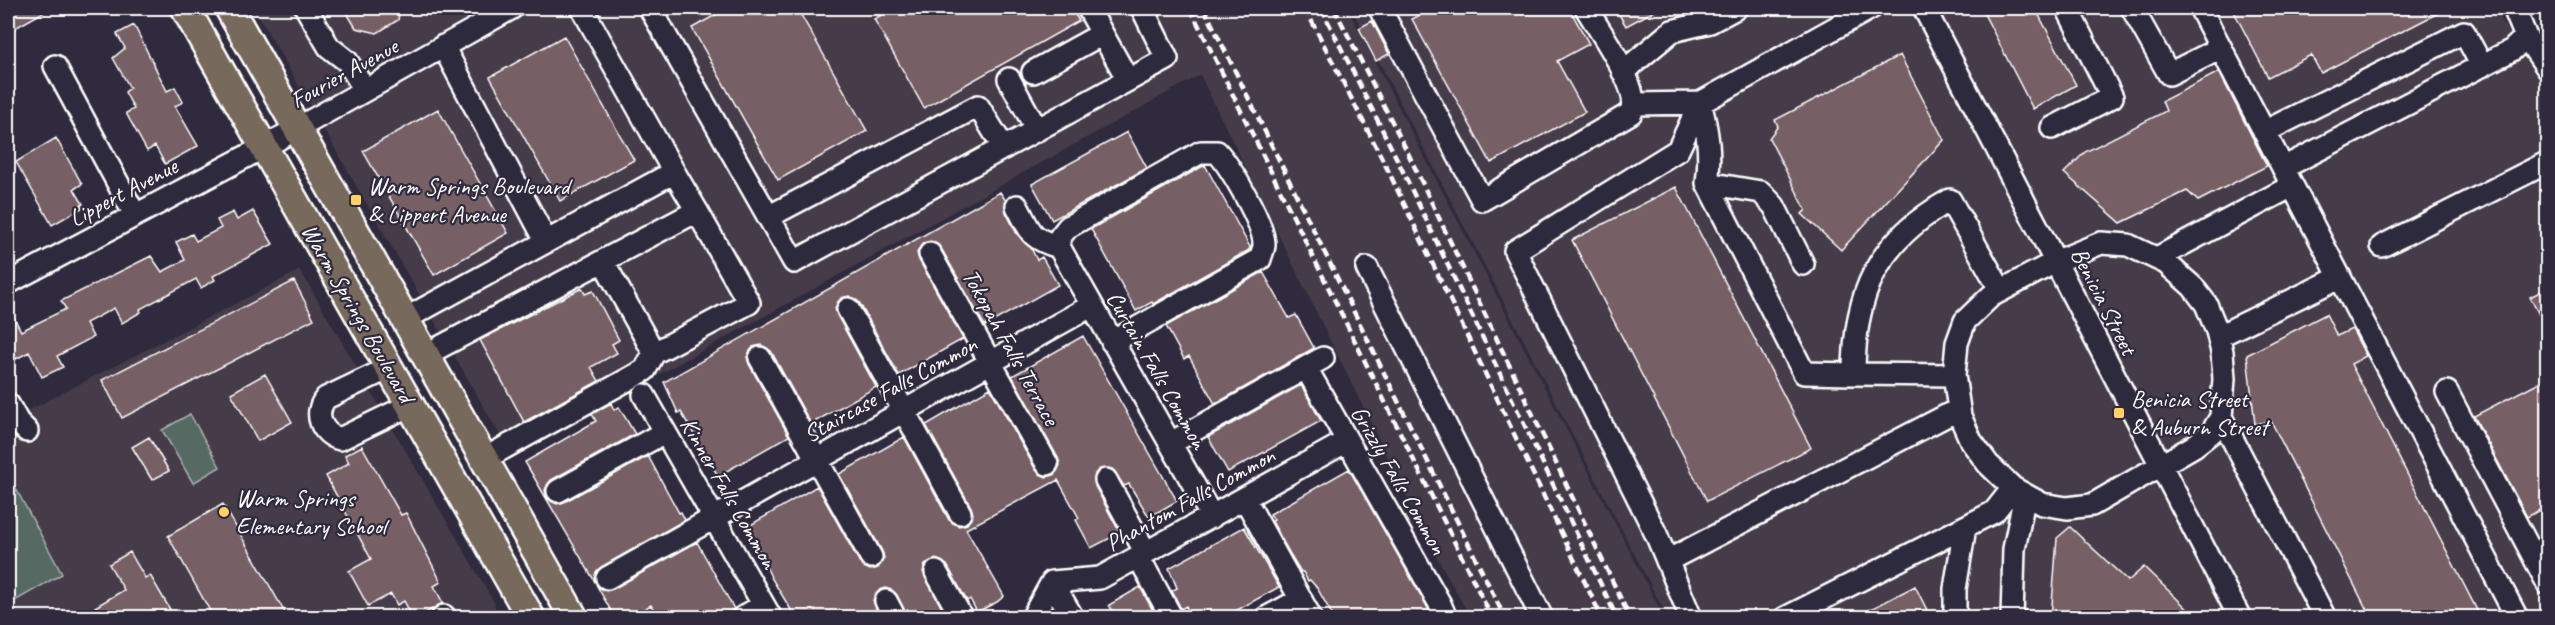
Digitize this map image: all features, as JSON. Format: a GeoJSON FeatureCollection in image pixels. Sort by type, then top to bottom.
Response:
{"type":"FeatureCollection","features":[{"type":"Feature","properties":{"kind":"main road","name":"Warm Springs Boulevard"},"geometry":{"type":"LineString","coordinates":[[184,8],[531,618]]}},
{"type":"Feature","properties":{"kind":"main road","name":"Warm Springs Boulevard"},"geometry":{"type":"LineString","coordinates":[[229,8],[484,459],[566,615]]}},
{"type":"Feature","properties":{"kind":"main road"},"geometry":{"type":"LineString","coordinates":[[451,476],[484,459]]}},
{"type":"Feature","properties":{"kind":"street"},"geometry":{"type":"LineString","coordinates":[[306,8],[329,47],[347,61],[365,90]]}},
{"type":"Feature","properties":{"kind":"street"},"geometry":{"type":"LineString","coordinates":[[484,459],[645,370],[654,353],[750,303],[582,8]]}},
{"type":"Feature","properties":{"kind":"street"},"geometry":{"type":"LineString","coordinates":[[652,8],[794,262],[1167,59],[1142,8]]}},
{"type":"Feature","properties":{"kind":"street"},"geometry":{"type":"LineString","coordinates":[[1088,8],[1128,80]]}},
{"type":"Feature","properties":{"kind":"street"},"geometry":{"type":"LineString","coordinates":[[1383,8],[1380,9],[1482,200],[1631,113],[1635,104],[1623,72],[1586,8]]}},
{"type":"Feature","properties":{"kind":"street"},"geometry":{"type":"LineString","coordinates":[[1623,72],[1672,31],[1710,22],[1736,8]]}},
{"type":"Feature","properties":{"kind":"street"},"geometry":{"type":"LineString","coordinates":[[1635,104],[1700,103],[1871,8]]}},
{"type":"Feature","properties":{"kind":"street","name":"Benicia Street"},"geometry":{"type":"LineString","coordinates":[[1924,8],[2240,618]]}},
{"type":"Feature","properties":{"kind":"street"},"geometry":{"type":"LineString","coordinates":[[2052,128],[2112,97],[2067,8]]}},
{"type":"Feature","properties":{"kind":"street"},"geometry":{"type":"LineString","coordinates":[[2132,8],[2169,74],[2221,48]]}},
{"type":"Feature","properties":{"kind":"street"},"geometry":{"type":"LineString","coordinates":[[2200,8],[2517,618]]}},
{"type":"Feature","properties":{"kind":"street"},"geometry":{"type":"LineString","coordinates":[[2514,8],[2526,37],[2547,69]]}},
{"type":"Feature","properties":{"kind":"street","name":"Fourier Avenue"},"geometry":{"type":"LineString","coordinates":[[264,147],[443,46],[500,11]]}},
{"type":"Feature","properties":{"kind":"street"},"geometry":{"type":"LineString","coordinates":[[2264,132],[2464,32],[2482,66]]}},
{"type":"Feature","properties":{"kind":"street"},"geometry":{"type":"LineString","coordinates":[[1033,72],[1102,34]]}},
{"type":"Feature","properties":{"kind":"street"},"geometry":{"type":"LineString","coordinates":[[2157,258],[2288,177],[2512,50],[2526,37]]}},
{"type":"Feature","properties":{"kind":"street"},"geometry":{"type":"LineString","coordinates":[[443,46],[546,241]]}},
{"type":"Feature","properties":{"kind":"street"},"geometry":{"type":"LineString","coordinates":[[55,66],[135,214]]}},
{"type":"Feature","properties":{"kind":"street"},"geometry":{"type":"LineString","coordinates":[[1009,79],[1036,130]]}},
{"type":"Feature","properties":{"kind":"street"},"geometry":{"type":"LineString","coordinates":[[1700,103],[1708,133],[1707,183],[1804,373],[1954,375]]}},
{"type":"Feature","properties":{"kind":"street"},"geometry":{"type":"LineString","coordinates":[[1691,618],[1667,561],[1515,250],[1678,150],[1700,103]]}},
{"type":"Feature","properties":{"kind":"street"},"geometry":{"type":"LineString","coordinates":[[768,217],[978,105],[1004,148]]}},
{"type":"Feature","properties":{"kind":"street","name":"Lippert Avenue"},"geometry":{"type":"LineString","coordinates":[[8,282],[264,147]]}},
{"type":"Feature","properties":{"kind":"street"},"geometry":{"type":"LineString","coordinates":[[1017,206],[1033,236],[1040,242],[1059,247],[1060,237],[1068,227],[1201,152],[1217,152],[1229,165],[1257,220],[1264,245],[1260,259],[1112,342]]}},
{"type":"Feature","properties":{"kind":"street"},"geometry":{"type":"LineString","coordinates":[[2382,246],[2547,162]]}},
{"type":"Feature","properties":{"kind":"street"},"geometry":{"type":"LineString","coordinates":[[405,319],[674,172]]}},
{"type":"Feature","properties":{"kind":"street"},"geometry":{"type":"LineString","coordinates":[[1707,183],[1761,192],[1774,206],[1803,264]]}},
{"type":"Feature","properties":{"kind":"street"},"geometry":{"type":"LineString","coordinates":[[1854,374],[1857,318],[1875,270],[1886,252],[1922,216],[1950,200],[2001,291]]}},
{"type":"Feature","properties":{"kind":"street"},"geometry":{"type":"LineString","coordinates":[[425,355],[697,211]]}},
{"type":"Feature","properties":{"kind":"street"},"geometry":{"type":"LineString","coordinates":[[2101,243],[2128,245],[2157,258],[2193,287],[2206,304],[2219,336],[2224,379],[2221,417],[2212,432],[2194,446],[2092,505],[2067,508],[2042,504],[2019,491],[1988,464],[1971,441],[1959,409],[1954,375],[1957,343],[1965,321],[1976,308],[2001,291],[2055,262],[2101,243]]}},
{"type":"Feature","properties":{"kind":"street","name":"Curtain Falls Common"},"geometry":{"type":"LineString","coordinates":[[1059,247],[1212,517]]}},
{"type":"Feature","properties":{"kind":"street","name":"Tokopah Falls Terrace"},"geometry":{"type":"LineString","coordinates":[[930,254],[1047,464]]}},
{"type":"Feature","properties":{"kind":"street"},"geometry":{"type":"LineString","coordinates":[[603,261],[654,353]]}},
{"type":"Feature","properties":{"kind":"street"},"geometry":{"type":"LineString","coordinates":[[1367,268],[1542,618]]}},
{"type":"Feature","properties":{"kind":"street"},"geometry":{"type":"LineString","coordinates":[[2219,336],[2340,277]]}},
{"type":"Feature","properties":{"kind":"street","name":"Staircase Falls Common"},"geometry":{"type":"LineString","coordinates":[[607,578],[1091,306]]}},
{"type":"Feature","properties":{"kind":"street"},"geometry":{"type":"LineString","coordinates":[[848,309],[960,513]]}},
{"type":"Feature","properties":{"kind":"street"},"geometry":{"type":"LineString","coordinates":[[760,358],[871,557]]}},
{"type":"Feature","properties":{"kind":"street","name":"Grizzly Falls Common"},"geometry":{"type":"LineString","coordinates":[[1171,443],[1315,363],[1347,441],[1446,618]]}},
{"type":"Feature","properties":{"kind":"street"},"geometry":{"type":"LineString","coordinates":[[389,368],[326,398],[320,405],[318,414],[324,429],[331,437],[340,439],[410,405]]}},
{"type":"Feature","properties":{"kind":"street"},"geometry":{"type":"LineString","coordinates":[[2447,392],[2547,582]]}},
{"type":"Feature","properties":{"kind":"street","name":"Kinner Falls Common"},"geometry":{"type":"LineString","coordinates":[[644,395],[767,611]]}},
{"type":"Feature","properties":{"kind":"street"},"geometry":{"type":"LineString","coordinates":[[8,404],[18,422],[27,431]]}},
{"type":"Feature","properties":{"kind":"street"},"geometry":{"type":"LineString","coordinates":[[1667,561],[1959,409]]}},
{"type":"Feature","properties":{"kind":"street"},"geometry":{"type":"LineString","coordinates":[[2221,417],[2325,618]]}},
{"type":"Feature","properties":{"kind":"street"},"geometry":{"type":"LineString","coordinates":[[558,491],[665,432]]}},
{"type":"Feature","properties":{"kind":"street","name":"Phantom Falls Common"},"geometry":{"type":"LineString","coordinates":[[1052,582],[1100,578],[1347,441]]}},
{"type":"Feature","properties":{"kind":"street"},"geometry":{"type":"LineString","coordinates":[[1106,480],[1172,618]]}},
{"type":"Feature","properties":{"kind":"street"},"geometry":{"type":"LineString","coordinates":[[1785,618],[1995,512],[2019,491]]}},
{"type":"Feature","properties":{"kind":"street"},"geometry":{"type":"LineString","coordinates":[[2012,618],[2014,549],[2019,491]]}},
{"type":"Feature","properties":{"kind":"street"},"geometry":{"type":"LineString","coordinates":[[1245,499],[1311,618]]}},
{"type":"Feature","properties":{"kind":"street"},"geometry":{"type":"LineString","coordinates":[[1955,618],[1955,589],[1965,527]]}},
{"type":"Feature","properties":{"kind":"street"},"geometry":{"type":"LineString","coordinates":[[936,572],[962,618]]}},
{"type":"Feature","properties":{"kind":"street"},"geometry":{"type":"LineString","coordinates":[[1032,618],[1052,582]]}},
{"type":"Feature","properties":{"kind":"street"},"geometry":{"type":"LineString","coordinates":[[1052,582],[1073,618]]}},
{"type":"Feature","properties":{"kind":"street"},"geometry":{"type":"LineString","coordinates":[[1266,618],[1300,599]]}},
{"type":"Feature","properties":{"kind":"street"},"geometry":{"type":"LineString","coordinates":[[742,618],[767,611]]}},
{"type":"Feature","properties":{"kind":"shaded area"},"geometry":{"type":"Polygon","coordinates":[[[254,8],[1347,8],[1664,617],[1470,617],[1432,548],[1200,75],[512,456],[254,8]]]}},
{"type":"Feature","properties":{"kind":"shaded area"},"geometry":{"type":"Polygon","coordinates":[[[1351,8],[2494,8],[2547,92],[2547,617],[1667,617],[1351,8]]]}},
{"type":"Feature","properties":{"kind":"shaded area","name":"Warm Springs Elementary School"},"geometry":{"type":"Polygon","coordinates":[[[300,270],[494,602],[497,618],[8,618],[8,421],[300,270]]]}},
{"type":"Feature","properties":{"kind":"green space"},"geometry":{"type":"Polygon","coordinates":[[[190,414],[220,467],[193,483],[162,430],[190,414]]]}},
{"type":"Feature","properties":{"kind":"green space"},"geometry":{"type":"Polygon","coordinates":[[[8,474],[62,574],[8,605],[8,474]]]}},
{"type":"Feature","properties":{"kind":"building"},"geometry":{"type":"Polygon","coordinates":[[[8,8],[51,8],[8,32],[8,8]]]}},
{"type":"Feature","properties":{"kind":"building"},"geometry":{"type":"Polygon","coordinates":[[[344,8],[400,8],[398,20],[377,33],[356,28],[344,8]]]}},
{"type":"Feature","properties":{"kind":"building"},"geometry":{"type":"Polygon","coordinates":[[[728,8],[797,8],[867,131],[778,180],[692,28],[728,8]]]}},
{"type":"Feature","properties":{"kind":"building"},"geometry":{"type":"Polygon","coordinates":[[[894,8],[1071,8],[1079,21],[924,108],[874,19],[894,8]]]}},
{"type":"Feature","properties":{"kind":"building"},"geometry":{"type":"Polygon","coordinates":[[[1434,8],[1569,8],[1589,44],[1557,61],[1585,112],[1491,163],[1412,19],[1434,8]]]}},
{"type":"Feature","properties":{"kind":"building"},"geometry":{"type":"Polygon","coordinates":[[[1615,8],[1660,8],[1626,26],[1615,8]]]}},
{"type":"Feature","properties":{"kind":"building"},"geometry":{"type":"Polygon","coordinates":[[[1981,8],[2035,8],[2076,85],[2033,109],[1981,8]]]}},
{"type":"Feature","properties":{"kind":"building"},"geometry":{"type":"Polygon","coordinates":[[[2232,8],[2448,8],[2321,73],[2311,55],[2268,77],[2232,8]]]}},
{"type":"Feature","properties":{"kind":"building"},"geometry":{"type":"Polygon","coordinates":[[[1372,21],[1389,54],[1376,61],[1359,28],[1372,21]]]}},
{"type":"Feature","properties":{"kind":"building"},"geometry":{"type":"Polygon","coordinates":[[[134,25],[167,91],[175,87],[183,102],[175,106],[198,146],[165,164],[155,146],[147,151],[126,113],[134,109],[125,92],[130,88],[113,58],[125,48],[117,34],[134,25]]]}},
{"type":"Feature","properties":{"kind":"building"},"geometry":{"type":"Polygon","coordinates":[[[564,36],[634,160],[560,201],[490,77],[564,36]]]}},
{"type":"Feature","properties":{"kind":"building"},"geometry":{"type":"Polygon","coordinates":[[[1900,55],[1944,140],[1841,250],[1802,214],[1806,210],[1769,138],[1778,126],[1775,120],[1900,55]]]}},
{"type":"Feature","properties":{"kind":"building"},"geometry":{"type":"Polygon","coordinates":[[[2219,72],[2267,166],[2198,201],[2187,191],[2121,223],[2064,173],[2085,152],[2166,111],[2162,101],[2219,72]]]}},
{"type":"Feature","properties":{"kind":"building"},"geometry":{"type":"Polygon","coordinates":[[[438,109],[508,233],[434,275],[363,151],[438,109]]]}},
{"type":"Feature","properties":{"kind":"building"},"geometry":{"type":"Polygon","coordinates":[[[1127,132],[1147,168],[1052,220],[1032,184],[1127,132]]]}},
{"type":"Feature","properties":{"kind":"building"},"geometry":{"type":"Polygon","coordinates":[[[56,138],[82,184],[74,189],[83,204],[82,208],[52,225],[16,162],[56,138]]]}},
{"type":"Feature","properties":{"kind":"building"},"geometry":{"type":"Polygon","coordinates":[[[1205,165],[1250,247],[1249,250],[1153,304],[1152,302],[1136,311],[1091,229],[1205,165]]]}},
{"type":"Feature","properties":{"kind":"building"},"geometry":{"type":"Polygon","coordinates":[[[1676,187],[1811,448],[1707,501],[1572,240],[1676,187]]]}},
{"type":"Feature","properties":{"kind":"building"},"geometry":{"type":"Polygon","coordinates":[[[1000,192],[1006,201],[1006,212],[1017,234],[1031,248],[1037,260],[1042,257],[1058,285],[985,326],[941,248],[931,241],[923,243],[917,253],[919,260],[963,339],[899,375],[859,302],[849,296],[841,298],[835,308],[837,315],[876,387],[811,424],[771,351],[761,345],[753,347],[747,357],[749,364],[789,436],[718,476],[681,412],[678,413],[664,382],[1000,192]]]}},
{"type":"Feature","properties":{"kind":"building"},"geometry":{"type":"Polygon","coordinates":[[[253,211],[273,244],[213,276],[215,280],[201,288],[196,279],[140,309],[141,312],[122,323],[114,308],[86,323],[93,337],[57,356],[63,367],[42,377],[29,352],[16,359],[8,343],[8,306],[21,331],[66,309],[61,301],[151,256],[162,272],[185,260],[176,242],[192,234],[196,241],[221,228],[217,220],[233,212],[237,220],[253,211]]]}},
{"type":"Feature","properties":{"kind":"building"},"geometry":{"type":"Polygon","coordinates":[[[1263,272],[1289,318],[1296,315],[1314,348],[1215,404],[1189,356],[1184,359],[1166,326],[1263,272]]]}},
{"type":"Feature","properties":{"kind":"building"},"geometry":{"type":"Polygon","coordinates":[[[294,281],[314,319],[122,418],[102,380],[294,281]]]}},
{"type":"Feature","properties":{"kind":"building"},"geometry":{"type":"Polygon","coordinates":[[[582,288],[585,294],[593,291],[619,340],[612,344],[617,353],[591,367],[599,381],[524,422],[480,340],[582,288]]]}},
{"type":"Feature","properties":{"kind":"building"},"geometry":{"type":"Polygon","coordinates":[[[2547,288],[2547,330],[2530,297],[2547,288]]]}},
{"type":"Feature","properties":{"kind":"building"},"geometry":{"type":"Polygon","coordinates":[[[2326,314],[2337,336],[2352,329],[2366,356],[2351,364],[2481,618],[2371,618],[2271,421],[2255,424],[2247,355],[2326,314]]]}},
{"type":"Feature","properties":{"kind":"building"},"geometry":{"type":"Polygon","coordinates":[[[1083,336],[1177,501],[1149,517],[1129,484],[1124,486],[1112,469],[1100,469],[1095,474],[1095,486],[1120,533],[1091,548],[1076,520],[1079,518],[1058,480],[966,529],[1004,596],[997,602],[977,612],[970,599],[967,601],[947,565],[936,559],[925,565],[923,572],[947,618],[908,618],[897,595],[886,588],[880,590],[873,600],[880,618],[796,618],[772,579],[747,527],[817,486],[860,563],[870,570],[878,568],[884,558],[882,551],[839,474],[904,437],[949,520],[959,526],[967,524],[973,514],[971,507],[926,425],[990,388],[1036,470],[1046,477],[1054,475],[1060,465],[1058,458],[1012,376],[1083,336]]]}},
{"type":"Feature","properties":{"kind":"building"},"geometry":{"type":"Polygon","coordinates":[[[265,374],[292,422],[258,441],[231,393],[265,374]]]}},
{"type":"Feature","properties":{"kind":"building"},"geometry":{"type":"Polygon","coordinates":[[[2547,378],[2547,506],[2527,517],[2474,416],[2547,378]]]}},
{"type":"Feature","properties":{"kind":"building"},"geometry":{"type":"Polygon","coordinates":[[[1301,385],[1321,421],[1228,472],[1208,437],[1301,385]]]}},
{"type":"Feature","properties":{"kind":"building"},"geometry":{"type":"Polygon","coordinates":[[[611,403],[614,410],[619,407],[635,434],[551,480],[545,490],[547,498],[557,504],[564,502],[648,456],[685,520],[601,567],[596,572],[595,582],[525,462],[596,421],[592,414],[611,403]]]}},
{"type":"Feature","properties":{"kind":"building"},"geometry":{"type":"Polygon","coordinates":[[[149,437],[169,471],[152,480],[132,447],[149,437]]]}},
{"type":"Feature","properties":{"kind":"building"},"geometry":{"type":"Polygon","coordinates":[[[362,446],[401,515],[406,513],[441,582],[434,586],[443,603],[417,618],[413,618],[404,601],[397,605],[391,594],[368,606],[349,571],[371,559],[326,476],[349,463],[345,455],[362,446]]]}},
{"type":"Feature","properties":{"kind":"building"},"geometry":{"type":"Polygon","coordinates":[[[1349,469],[1432,618],[1334,618],[1317,588],[1310,580],[1308,581],[1290,554],[1270,514],[1349,469]]]}},
{"type":"Feature","properties":{"kind":"building"},"geometry":{"type":"Polygon","coordinates":[[[223,504],[288,618],[214,618],[168,536],[223,504]]]}},
{"type":"Feature","properties":{"kind":"building"},"geometry":{"type":"Polygon","coordinates":[[[1244,527],[1279,587],[1223,618],[1192,618],[1186,606],[1181,609],[1172,591],[1177,588],[1169,568],[1244,527]]]}},
{"type":"Feature","properties":{"kind":"building"},"geometry":{"type":"Polygon","coordinates":[[[2070,527],[2128,581],[2144,567],[2197,618],[2051,618],[2057,538],[2070,527]]]}},
{"type":"Feature","properties":{"kind":"building"},"geometry":{"type":"Polygon","coordinates":[[[697,542],[734,609],[719,618],[658,618],[651,605],[628,618],[615,618],[597,586],[606,591],[613,589],[697,542]]]}},
{"type":"Feature","properties":{"kind":"building"},"geometry":{"type":"Polygon","coordinates":[[[130,552],[145,578],[150,575],[175,618],[101,618],[95,607],[124,590],[109,564],[130,552]]]}},
{"type":"Feature","properties":{"kind":"building"},"geometry":{"type":"Polygon","coordinates":[[[1915,586],[1931,618],[1854,618],[1915,586]]]}},
{"type":"Feature","properties":{"kind":"building"},"geometry":{"type":"Polygon","coordinates":[[[1140,587],[1157,618],[1116,618],[1109,605],[1140,587]]]}},
{"type":"Feature","properties":{"kind":"railway"},"geometry":{"type":"LineString","coordinates":[[1190,8],[1492,618]]}},
{"type":"Feature","properties":{"kind":"railway"},"geometry":{"type":"LineString","coordinates":[[1204,8],[1505,618]]}},
{"type":"Feature","properties":{"kind":"railway"},"geometry":{"type":"LineString","coordinates":[[1305,8],[1385,164],[1602,618]]}},
{"type":"Feature","properties":{"kind":"railway"},"geometry":{"type":"LineString","coordinates":[[1321,8],[1396,157],[1617,618]]}},
{"type":"Feature","properties":{"kind":"railway"},"geometry":{"type":"LineString","coordinates":[[1334,8],[1407,151],[1630,618]]}},
{"type":"Feature","properties":{"kind":"place","name":"Warm Springs Boulevard & Lippert Avenue"},"geometry":{"type":"Point","coordinates":[356,200]}},
{"type":"Feature","properties":{"kind":"place","name":"Benicia Street & Auburn Street"},"geometry":{"type":"Point","coordinates":[2119,413]}},
{"type":"Feature","properties":{"kind":"place","name":"Warm Springs Elementary School"},"geometry":{"type":"Point","coordinates":[224,512]}}]}
